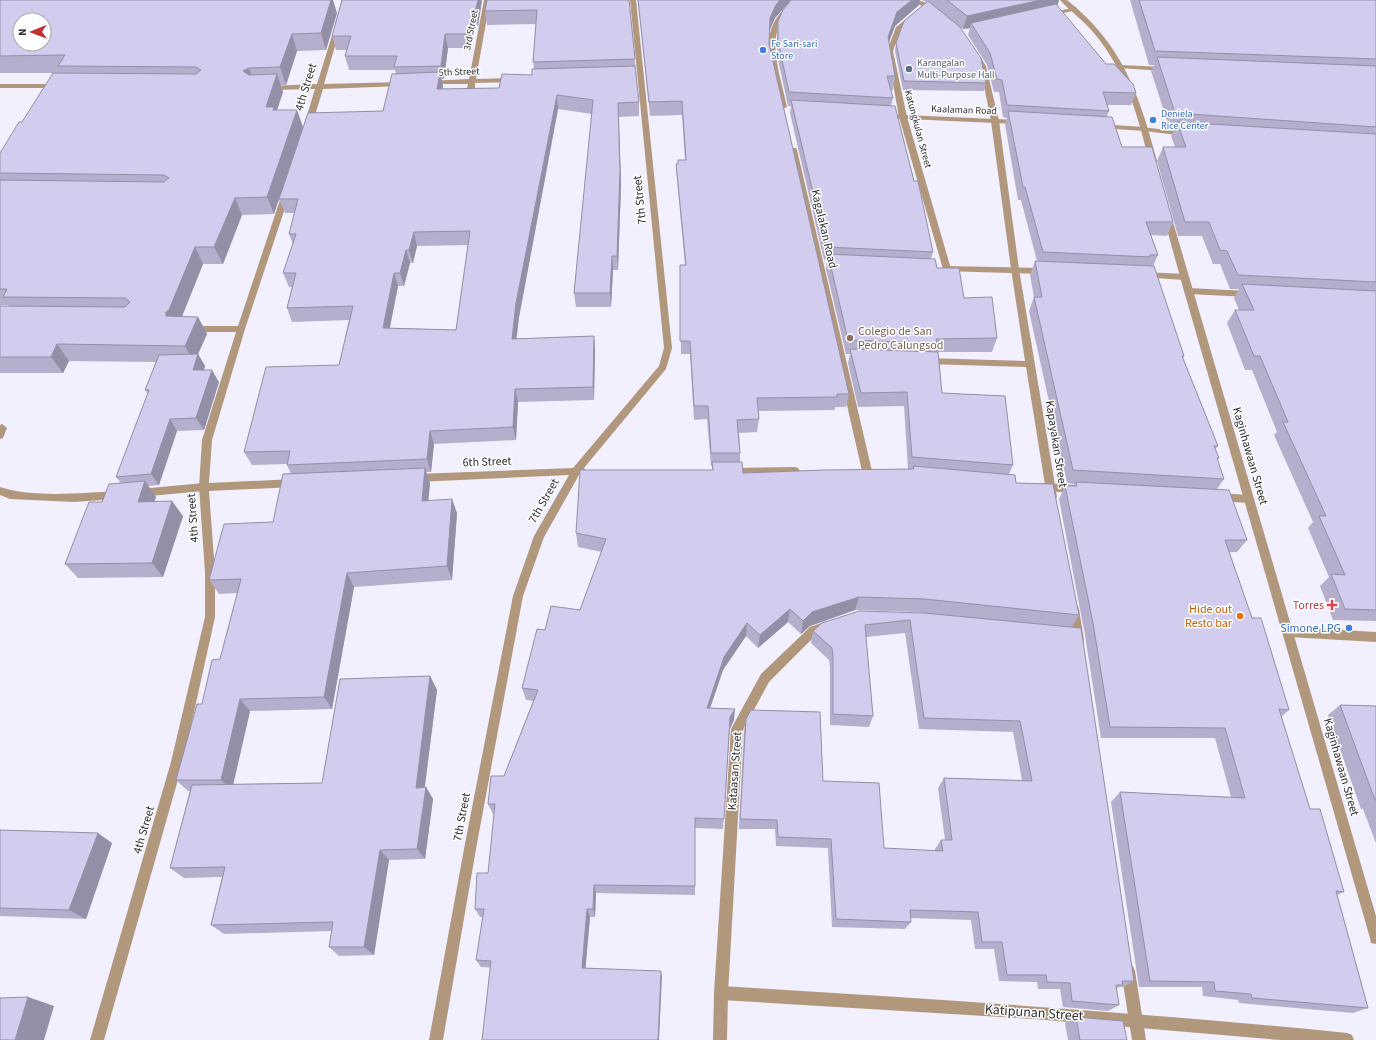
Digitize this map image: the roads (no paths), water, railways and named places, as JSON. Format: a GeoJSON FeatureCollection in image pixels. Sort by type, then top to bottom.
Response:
{"type":"FeatureCollection","features":[{"type":"Feature","properties":{"kind":"street","name":"3rd Street"},"geometry":{"type":"LineString","coordinates":[[471,85],[487,0]]}},
{"type":"Feature","properties":{"kind":"street","name":"7th Street"},"geometry":{"type":"LineString","coordinates":[[436,1040],[470,849],[518,596],[539,536],[576,471],[664,367],[668,348],[636,76],[633,0]]}},
{"type":"Feature","properties":{"kind":"street"},"geometry":{"type":"LineString","coordinates":[[787,112],[773,51],[774,30],[789,8],[797,0]]}},
{"type":"Feature","properties":{"kind":"street"},"geometry":{"type":"LineString","coordinates":[[915,0],[926,5],[944,19]]}},
{"type":"Feature","properties":{"kind":"street"},"geometry":{"type":"LineString","coordinates":[[1063,0],[1075,9],[1100,35],[1121,67],[1133,93],[1156,171]]}},
{"type":"Feature","properties":{"kind":"street","name":"Katungkulan Street"},"geometry":{"type":"LineString","coordinates":[[926,5],[898,28],[890,51],[903,117],[943,269],[1015,269]]}},
{"type":"Feature","properties":{"kind":"street"},"geometry":{"type":"LineString","coordinates":[[1045,16],[1075,9]]}},
{"type":"Feature","properties":{"kind":"street","name":"4th Street"},"geometry":{"type":"LineString","coordinates":[[306,131],[321,87],[339,22]]}},
{"type":"Feature","properties":{"kind":"street","name":"Kapayakan Street"},"geometry":{"type":"LineString","coordinates":[[971,46],[983,66],[995,121],[1015,269],[1054,509]]}},
{"type":"Feature","properties":{"kind":"street"},"geometry":{"type":"LineString","coordinates":[[1121,67],[1172,69]]}},
{"type":"Feature","properties":{"kind":"street","name":"5th Street"},"geometry":{"type":"LineString","coordinates":[[424,83],[471,85],[524,80]]}},
{"type":"Feature","properties":{"kind":"street"},"geometry":{"type":"LineString","coordinates":[[262,89],[408,84]]}},
{"type":"Feature","properties":{"kind":"street"},"geometry":{"type":"LineString","coordinates":[[0,86],[62,86]]}},
{"type":"Feature","properties":{"kind":"street","name":"Kaalaman Road"},"geometry":{"type":"LineString","coordinates":[[879,116],[1025,122]]}},
{"type":"Feature","properties":{"kind":"street"},"geometry":{"type":"LineString","coordinates":[[1092,125],[1191,134]]}},
{"type":"Feature","properties":{"kind":"street","name":"Kagalakan Road"},"geometry":{"type":"LineString","coordinates":[[791,140],[824,264],[846,358],[867,471]]}},
{"type":"Feature","properties":{"kind":"street","name":"4th Street"},"geometry":{"type":"LineString","coordinates":[[97,1040],[177,762],[210,617],[210,572],[204,487],[206,440],[289,183]]}},
{"type":"Feature","properties":{"kind":"street","name":"Kaginhawaan Street"},"geometry":{"type":"LineString","coordinates":[[1166,209],[1184,277],[1376,938]]}},
{"type":"Feature","properties":{"kind":"street"},"geometry":{"type":"LineString","coordinates":[[1015,269],[1054,271]]}},
{"type":"Feature","properties":{"kind":"street"},"geometry":{"type":"LineString","coordinates":[[1138,275],[1184,277]]}},
{"type":"Feature","properties":{"kind":"street"},"geometry":{"type":"LineString","coordinates":[[1188,290],[1258,294]]}},
{"type":"Feature","properties":{"kind":"street"},"geometry":{"type":"LineString","coordinates":[[181,329],[241,329]]}},
{"type":"Feature","properties":{"kind":"street"},"geometry":{"type":"LineString","coordinates":[[920,360],[1030,364]]}},
{"type":"Feature","properties":{"kind":"street","name":"6th Street"},"geometry":{"type":"LineString","coordinates":[[410,478],[591,471]]}},
{"type":"Feature","properties":{"kind":"street"},"geometry":{"type":"LineString","coordinates":[[723,472],[808,471]]}},
{"type":"Feature","properties":{"kind":"street"},"geometry":{"type":"LineString","coordinates":[[0,490],[10,495],[74,498],[204,487],[307,482]]}},
{"type":"Feature","properties":{"kind":"street"},"geometry":{"type":"LineString","coordinates":[[1027,486],[1085,490]]}},
{"type":"Feature","properties":{"kind":"street"},"geometry":{"type":"LineString","coordinates":[[1210,497],[1249,499]]}},
{"type":"Feature","properties":{"kind":"street"},"geometry":{"type":"LineString","coordinates":[[1071,598],[1081,651]]}},
{"type":"Feature","properties":{"kind":"street","name":"Kataasan Street"},"geometry":{"type":"LineString","coordinates":[[720,1040],[737,729],[765,678],[814,630],[841,621]]}},
{"type":"Feature","properties":{"kind":"street"},"geometry":{"type":"LineString","coordinates":[[1288,632],[1376,637]]}},
{"type":"Feature","properties":{"kind":"street"},"geometry":{"type":"LineString","coordinates":[[1063,634],[1079,635]]}},
{"type":"Feature","properties":{"kind":"street"},"geometry":{"type":"LineString","coordinates":[[1127,958],[1139,1040]]}},
{"type":"Feature","properties":{"kind":"street","name":"Katipunan Street"},"geometry":{"type":"LineString","coordinates":[[722,993],[943,1006],[1136,1021],[1347,1040]]}},
{"type":"Feature","properties":{"kind":"place","name":"Fe Sari-sari Store"},"geometry":{"type":"Point","coordinates":[763,50]}},
{"type":"Feature","properties":{"kind":"place","name":"Karangalan Multi-Purpose Hall"},"geometry":{"type":"Point","coordinates":[909,69]}},
{"type":"Feature","properties":{"kind":"place","name":"Deniela Rice Center"},"geometry":{"type":"Point","coordinates":[1153,120]}},
{"type":"Feature","properties":{"kind":"place","name":"Colegio de San Pedro Calungsod"},"geometry":{"type":"Point","coordinates":[850,338]}},
{"type":"Feature","properties":{"kind":"place","name":"Torres"},"geometry":{"type":"Point","coordinates":[1332,605]}},
{"type":"Feature","properties":{"kind":"place","name":"Hide out Resto bar"},"geometry":{"type":"Point","coordinates":[1240,616]}},
{"type":"Feature","properties":{"kind":"place","name":"Simone LPG"},"geometry":{"type":"Point","coordinates":[1349,628]}}]}
